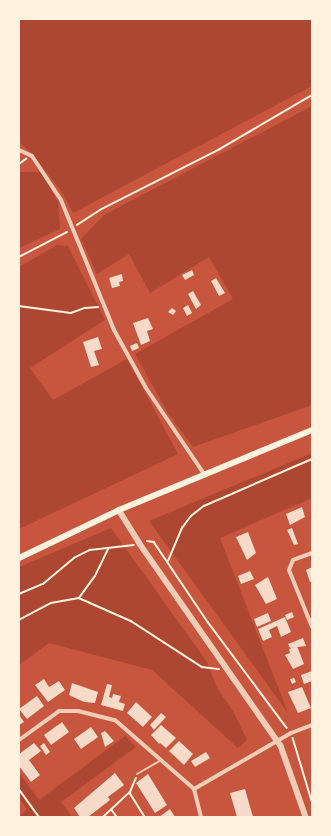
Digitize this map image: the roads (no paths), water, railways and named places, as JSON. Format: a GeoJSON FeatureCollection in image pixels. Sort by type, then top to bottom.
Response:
{"type":"FeatureCollection","features":[{"type":"Feature","properties":{"kind":"main road"},"geometry":{"type":"LineString","coordinates":[[19,558],[119,510],[312,430]]}},
{"type":"Feature","properties":{"kind":"street"},"geometry":{"type":"LineString","coordinates":[[19,150],[32,156],[61,200],[104,306],[146,388],[204,474]]}},
{"type":"Feature","properties":{"kind":"street"},"geometry":{"type":"LineString","coordinates":[[119,510],[140,544],[278,742],[297,787],[306,817]]}},
{"type":"Feature","properties":{"kind":"street"},"geometry":{"type":"LineString","coordinates":[[312,553],[293,560],[289,570],[312,627]]}},
{"type":"Feature","properties":{"kind":"street"},"geometry":{"type":"LineString","coordinates":[[19,740],[59,711],[78,711],[115,720],[124,725],[194,789],[201,817]]}},
{"type":"Feature","properties":{"kind":"street"},"geometry":{"type":"LineString","coordinates":[[194,789],[278,742],[291,733],[312,724]]}},
{"type":"Feature","properties":{"kind":"lane"},"geometry":{"type":"LineString","coordinates":[[137,774],[162,760]]}}]}
